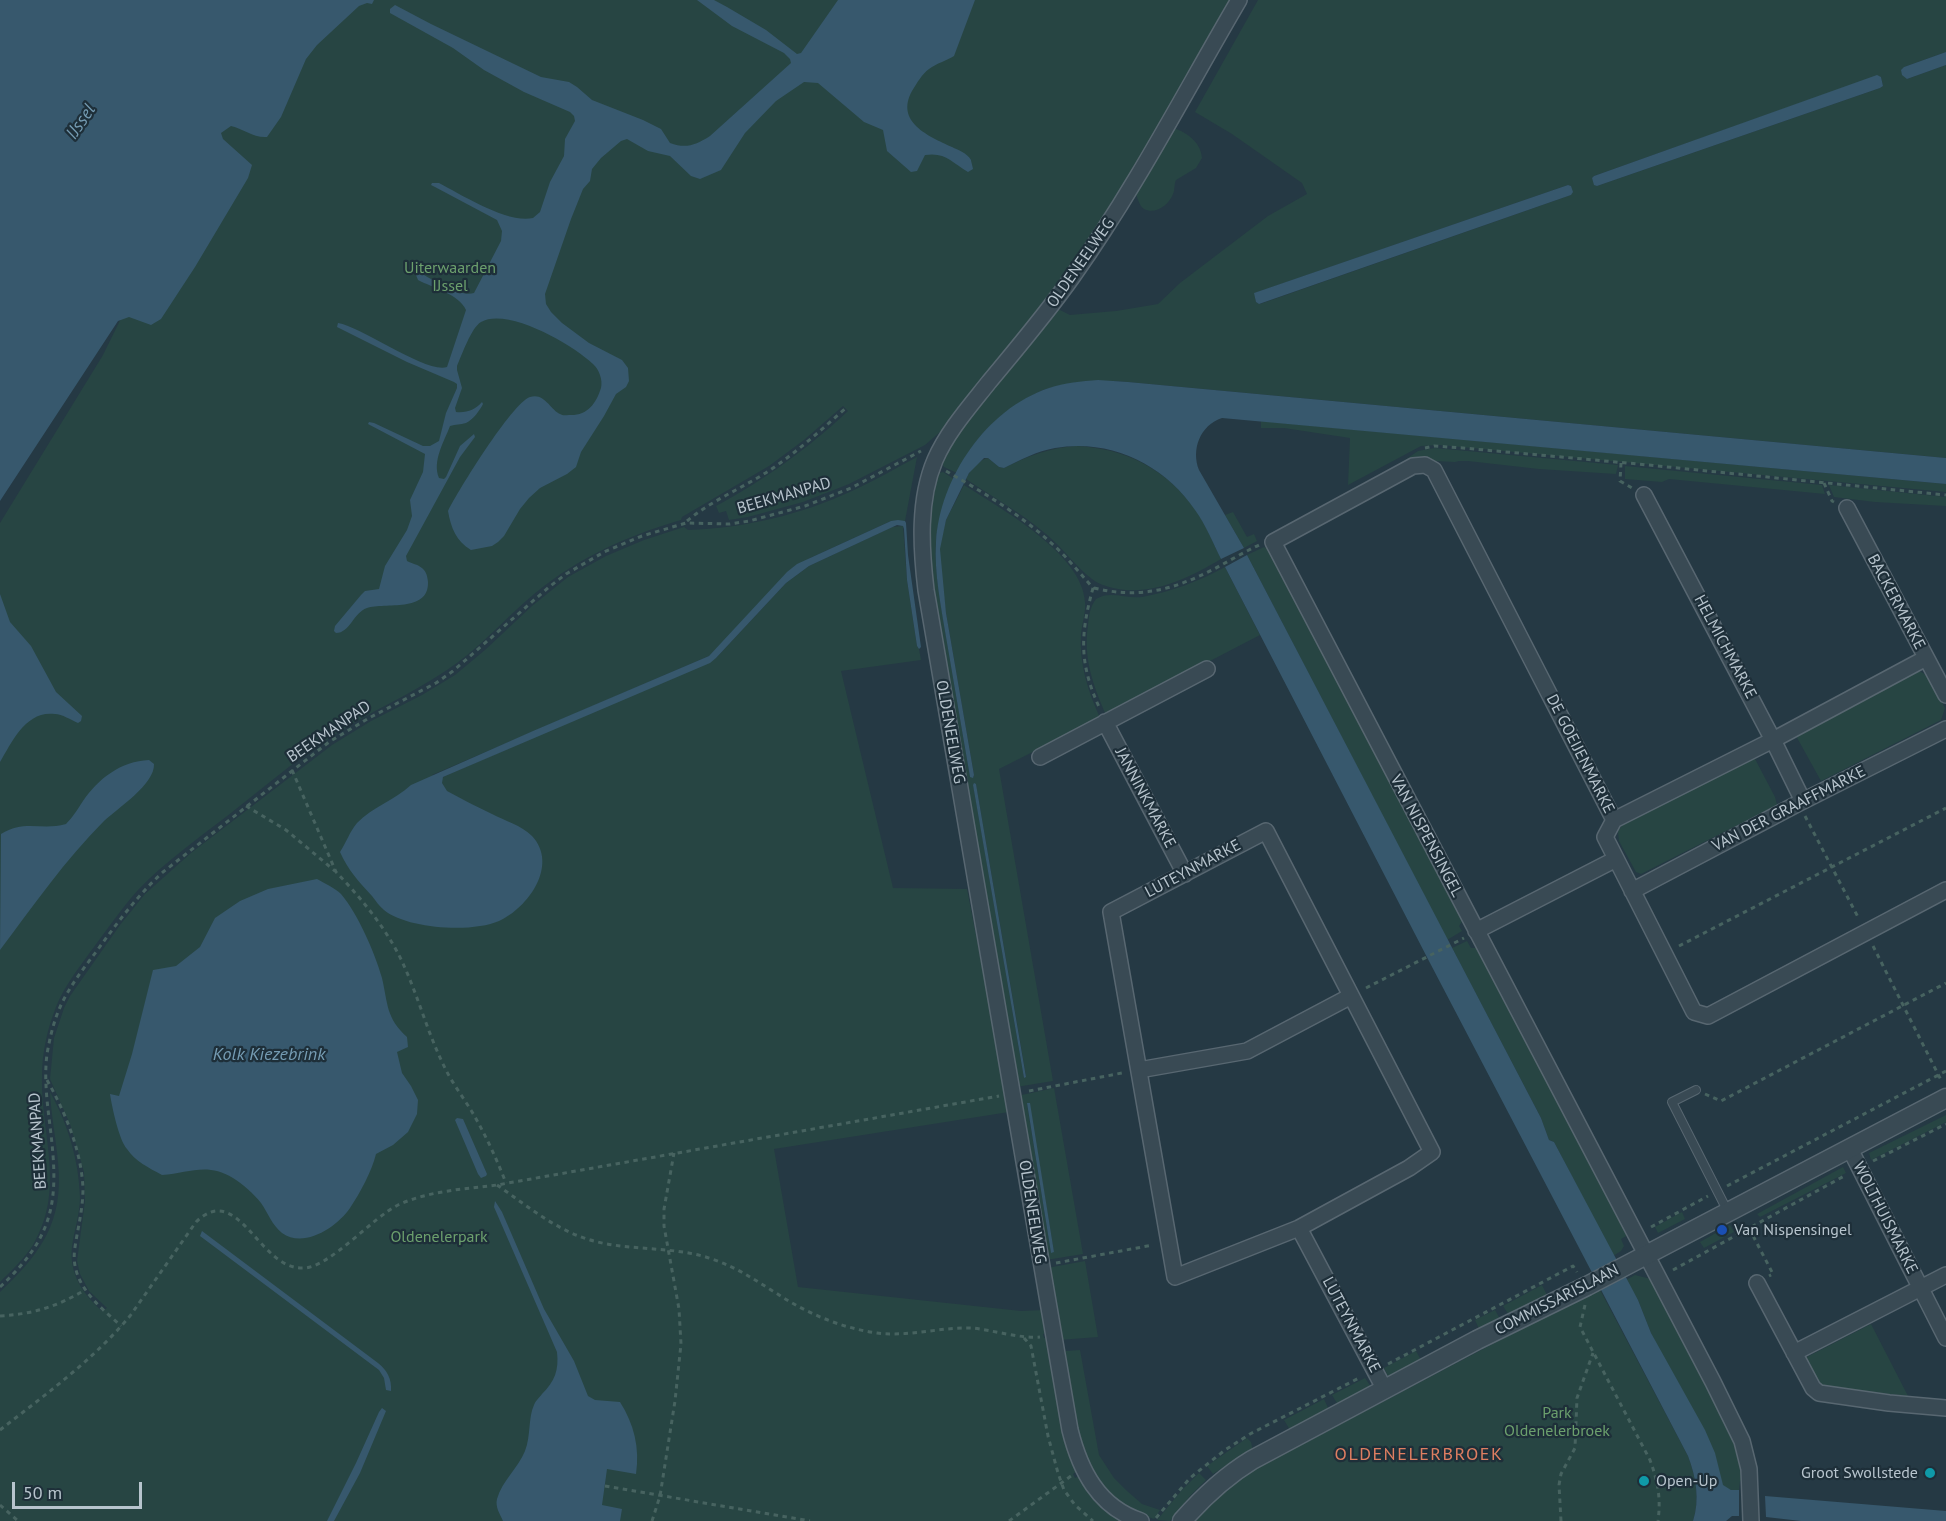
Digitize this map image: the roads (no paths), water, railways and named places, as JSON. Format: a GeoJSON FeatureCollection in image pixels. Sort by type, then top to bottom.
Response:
{"type":"FeatureCollection","features":[{"type":"Feature","properties":{"kind":"street","name":"OLDENEELWEG"},"geometry":{"type":"LineString","coordinates":[[1140,1521],[1120,1511],[1101,1497],[1083,1469],[1070,1430],[923,565],[922,529],[933,464],[939,451],[967,409],[1051,307],[1101,235],[1239,0]]}},
{"type":"Feature","properties":{"kind":"street","name":"DE GOEIJENMARKE"},"geometry":{"type":"LineString","coordinates":[[1263,543],[1413,466],[1425,465],[1434,470],[1614,820],[1605,837],[1694,1012],[1708,1016],[1946,890]]}},
{"type":"Feature","properties":{"kind":"street","name":"HELMICHMARKE"},"geometry":{"type":"LineString","coordinates":[[1644,495],[1773,740],[1801,802]]}},
{"type":"Feature","properties":{"kind":"street","name":"BACKERMARKE"},"geometry":{"type":"LineString","coordinates":[[1847,508],[1945,690]]}},
{"type":"Feature","properties":{"kind":"street","name":"VAN NISPENSINGEL"},"geometry":{"type":"LineString","coordinates":[[1263,543],[1476,931],[1637,1259],[1708,1372],[1742,1441],[1749,1469],[1751,1521]]}},
{"type":"Feature","properties":{"kind":"street"},"geometry":{"type":"LineString","coordinates":[[1614,820],[1773,740],[1926,658]]}},
{"type":"Feature","properties":{"kind":"street"},"geometry":{"type":"LineString","coordinates":[[1040,757],[1207,669]]}},
{"type":"Feature","properties":{"kind":"street","name":"JANNINKMARKE"},"geometry":{"type":"LineString","coordinates":[[1105,722],[1185,874]]}},
{"type":"Feature","properties":{"kind":"street","name":"VAN DER GRAAFFMARKE"},"geometry":{"type":"LineString","coordinates":[[1632,891],[1946,729]]}},
{"type":"Feature","properties":{"kind":"street","name":"LUTEYNMARKE"},"geometry":{"type":"LineString","coordinates":[[1266,831],[1432,1152],[1409,1168],[1299,1228],[1174,1277],[1111,912],[1185,874],[1266,831]]}},
{"type":"Feature","properties":{"kind":"street"},"geometry":{"type":"LineString","coordinates":[[1476,931],[1616,859]]}},
{"type":"Feature","properties":{"kind":"street"},"geometry":{"type":"LineString","coordinates":[[1139,1070],[1247,1051],[1351,996]]}},
{"type":"Feature","properties":{"kind":"street","name":"COMMISSARISLAAN"},"geometry":{"type":"LineString","coordinates":[[1182,1521],[1202,1498],[1233,1472],[1477,1340],[1587,1286],[1946,1098]]}},
{"type":"Feature","properties":{"kind":"street","name":"WOLTHUISMARKE"},"geometry":{"type":"LineString","coordinates":[[1850,1149],[1946,1338]]}},
{"type":"Feature","properties":{"kind":"street","name":"LUTEYNMARKE"},"geometry":{"type":"LineString","coordinates":[[1299,1228],[1385,1390]]}},
{"type":"Feature","properties":{"kind":"street"},"geometry":{"type":"LineString","coordinates":[[1920,1288],[1946,1275]]}},
{"type":"Feature","properties":{"kind":"street"},"geometry":{"type":"LineString","coordinates":[[1757,1283],[1813,1388],[1819,1393],[1889,1403],[1946,1407]]}},
{"type":"Feature","properties":{"kind":"street","name":"WOLTHUISMARKE"},"geometry":{"type":"LineString","coordinates":[[1794,1353],[1920,1288]]}},
{"type":"Feature","properties":{"kind":"lane"},"geometry":{"type":"LineString","coordinates":[[1696,1090],[1672,1102],[1728,1212]]}},
{"type":"Feature","properties":{"kind":"water","name":"IJssel"},"geometry":{"type":"Polygon","coordinates":[[[0,0],[374,0],[372,4],[359,6],[317,45],[306,59],[281,117],[267,137],[257,136],[231,126],[221,133],[223,139],[252,165],[248,178],[195,267],[161,319],[151,325],[129,317],[118,321],[0,501],[0,0]]]}},
{"type":"Feature","properties":{"kind":"water"},"geometry":{"type":"Polygon","coordinates":[[[697,0],[714,0],[727,7],[766,30],[797,54],[801,53],[838,0],[975,0],[954,56],[926,71],[912,91],[908,102],[908,111],[917,127],[924,133],[967,155],[973,169],[968,172],[948,159],[932,154],[925,155],[917,171],[911,172],[887,151],[883,130],[864,122],[818,83],[804,82],[776,101],[745,133],[721,170],[700,179],[691,176],[670,156],[648,151],[627,139],[621,141],[592,169],[590,181],[583,189],[571,219],[545,294],[546,304],[562,323],[589,343],[622,360],[628,368],[629,381],[626,387],[616,394],[581,452],[576,467],[540,488],[529,498],[498,542],[492,546],[471,550],[455,534],[448,511],[499,430],[530,397],[543,399],[561,415],[575,415],[586,411],[599,394],[601,385],[600,375],[595,366],[584,356],[540,330],[507,320],[493,319],[477,325],[457,366],[462,388],[455,408],[456,412],[464,412],[474,409],[482,402],[483,404],[469,422],[450,426],[438,458],[439,478],[446,477],[460,446],[474,434],[475,437],[460,457],[406,556],[407,561],[421,567],[426,573],[428,582],[426,592],[414,602],[367,608],[358,614],[345,630],[336,633],[335,626],[361,595],[365,591],[379,589],[385,566],[407,530],[412,516],[410,500],[423,472],[425,454],[368,424],[369,422],[374,423],[423,446],[430,446],[439,441],[446,413],[457,388],[454,382],[407,362],[337,327],[338,323],[349,326],[425,364],[447,367],[466,310],[458,300],[418,280],[416,275],[422,274],[454,291],[474,293],[501,241],[502,231],[497,220],[431,185],[432,183],[439,183],[498,213],[523,219],[533,218],[540,212],[550,182],[564,156],[565,139],[575,121],[570,112],[524,92],[484,70],[453,48],[390,13],[390,9],[395,5],[541,77],[569,82],[592,100],[661,129],[670,143],[686,146],[710,136],[791,63],[784,53],[732,26],[697,0]]]}},
{"type":"Feature","properties":{"kind":"water"},"geometry":{"type":"Polygon","coordinates":[[[1946,52],[1946,65],[1907,79],[1902,75],[1901,70],[1904,67],[1946,52]]]}},
{"type":"Feature","properties":{"kind":"water"},"geometry":{"type":"Polygon","coordinates":[[[1877,75],[1881,77],[1883,86],[1880,88],[1597,186],[1594,185],[1592,178],[1594,176],[1877,75]]]}},
{"type":"Feature","properties":{"kind":"water"},"geometry":{"type":"Polygon","coordinates":[[[1568,185],[1571,186],[1573,192],[1571,195],[1259,304],[1256,302],[1254,293],[1568,185]]]}},
{"type":"Feature","properties":{"kind":"water"},"geometry":{"type":"Polygon","coordinates":[[[1098,380],[1946,458],[1946,484],[1222,418],[1214,421],[1203,432],[1196,454],[1199,470],[1244,548],[1221,559],[1203,522],[1183,494],[1152,468],[1134,458],[1116,451],[1076,446],[1042,451],[1004,468],[984,458],[969,473],[946,520],[940,549],[946,613],[973,778],[970,777],[937,578],[936,542],[939,518],[946,494],[970,449],[1005,412],[1026,398],[1049,388],[1073,382],[1098,380]]]}},
{"type":"Feature","properties":{"kind":"water"},"geometry":{"type":"Polygon","coordinates":[[[898,520],[906,523],[908,555],[921,647],[919,649],[907,580],[904,529],[903,526],[897,525],[809,566],[786,583],[710,663],[443,777],[442,783],[447,791],[523,829],[540,847],[541,872],[536,885],[529,896],[510,915],[487,925],[457,928],[423,925],[408,921],[382,908],[358,881],[347,864],[340,852],[357,823],[411,785],[709,656],[797,564],[891,521],[898,520]]]}},
{"type":"Feature","properties":{"kind":"water"},"geometry":{"type":"Polygon","coordinates":[[[1247,555],[1541,1118],[1549,1140],[1554,1142],[1638,1300],[1651,1333],[1705,1430],[1715,1453],[1723,1485],[1731,1490],[1739,1490],[1739,1516],[1732,1516],[1726,1521],[1693,1521],[1696,1488],[1688,1456],[1225,567],[1247,555]]]}},
{"type":"Feature","properties":{"kind":"water"},"geometry":{"type":"Polygon","coordinates":[[[0,594],[10,622],[31,646],[56,692],[82,716],[78,723],[58,714],[36,717],[21,729],[0,762],[0,594]]]}},
{"type":"Feature","properties":{"kind":"water"},"geometry":{"type":"Polygon","coordinates":[[[149,760],[154,764],[149,780],[104,821],[76,851],[0,950],[1,834],[18,827],[66,824],[89,793],[103,779],[129,764],[149,760]]]}},
{"type":"Feature","properties":{"kind":"water"},"geometry":{"type":"Polygon","coordinates":[[[974,783],[1026,1077],[1024,1078],[973,785],[974,783]]]}},
{"type":"Feature","properties":{"kind":"water","name":"Kolk Kiezebrink"},"geometry":{"type":"Polygon","coordinates":[[[317,879],[341,894],[354,912],[365,934],[379,968],[391,1017],[407,1037],[408,1047],[397,1052],[402,1073],[418,1100],[417,1114],[408,1132],[393,1145],[376,1154],[365,1182],[344,1215],[319,1234],[300,1239],[282,1233],[255,1196],[241,1183],[224,1173],[206,1169],[162,1175],[138,1161],[121,1138],[110,1094],[119,1096],[153,970],[176,966],[200,947],[215,918],[240,901],[268,889],[317,879]]]}},
{"type":"Feature","properties":{"kind":"water"},"geometry":{"type":"Polygon","coordinates":[[[1027,1103],[1030,1103],[1054,1252],[1051,1253],[1027,1103]]]}},
{"type":"Feature","properties":{"kind":"water"},"geometry":{"type":"Polygon","coordinates":[[[463,1119],[486,1176],[481,1178],[478,1174],[455,1120],[463,1119]]]}},
{"type":"Feature","properties":{"kind":"water"},"geometry":{"type":"Polygon","coordinates":[[[495,1201],[502,1212],[544,1309],[574,1361],[588,1396],[595,1400],[620,1402],[629,1419],[635,1436],[636,1474],[607,1469],[602,1505],[622,1509],[620,1521],[503,1521],[498,1510],[499,1492],[525,1451],[532,1410],[553,1380],[557,1370],[557,1352],[494,1207],[495,1201]]]}},
{"type":"Feature","properties":{"kind":"water"},"geometry":{"type":"Polygon","coordinates":[[[202,1231],[378,1363],[388,1375],[391,1391],[386,1390],[384,1378],[379,1370],[200,1236],[202,1231]]]}},
{"type":"Feature","properties":{"kind":"water"},"geometry":{"type":"Polygon","coordinates":[[[382,1408],[386,1411],[360,1473],[334,1521],[327,1521],[379,1412],[382,1408]]]}},
{"type":"Feature","properties":{"kind":"water"},"geometry":{"type":"Polygon","coordinates":[[[1765,1496],[1946,1511],[1946,1521],[1801,1521],[1766,1517],[1765,1496]]]}},
{"type":"Feature","properties":{"kind":"place","name":"Van Nispensingel"},"geometry":{"type":"Point","coordinates":[1722,1230]}},
{"type":"Feature","properties":{"kind":"place","name":"Groot Swollstede"},"geometry":{"type":"Point","coordinates":[1930,1473]}},
{"type":"Feature","properties":{"kind":"place","name":"Open-Up"},"geometry":{"type":"Point","coordinates":[1644,1481]}},
{"type":"Feature","properties":{"kind":"district","name":"OLDENELERBROEK"},"geometry":{"type":"Point","coordinates":[1419,1455]}},
{"type":"Feature","properties":{"kind":"park label","name":"Uiterwaarden IJssel"},"geometry":{"type":"Point","coordinates":[450,277]}},
{"type":"Feature","properties":{"kind":"park label","name":"Oldenelerpark"},"geometry":{"type":"Point","coordinates":[439,1237]}},
{"type":"Feature","properties":{"kind":"park label","name":"Park Oldenelerbroek"},"geometry":{"type":"Point","coordinates":[1557,1422]}}]}
